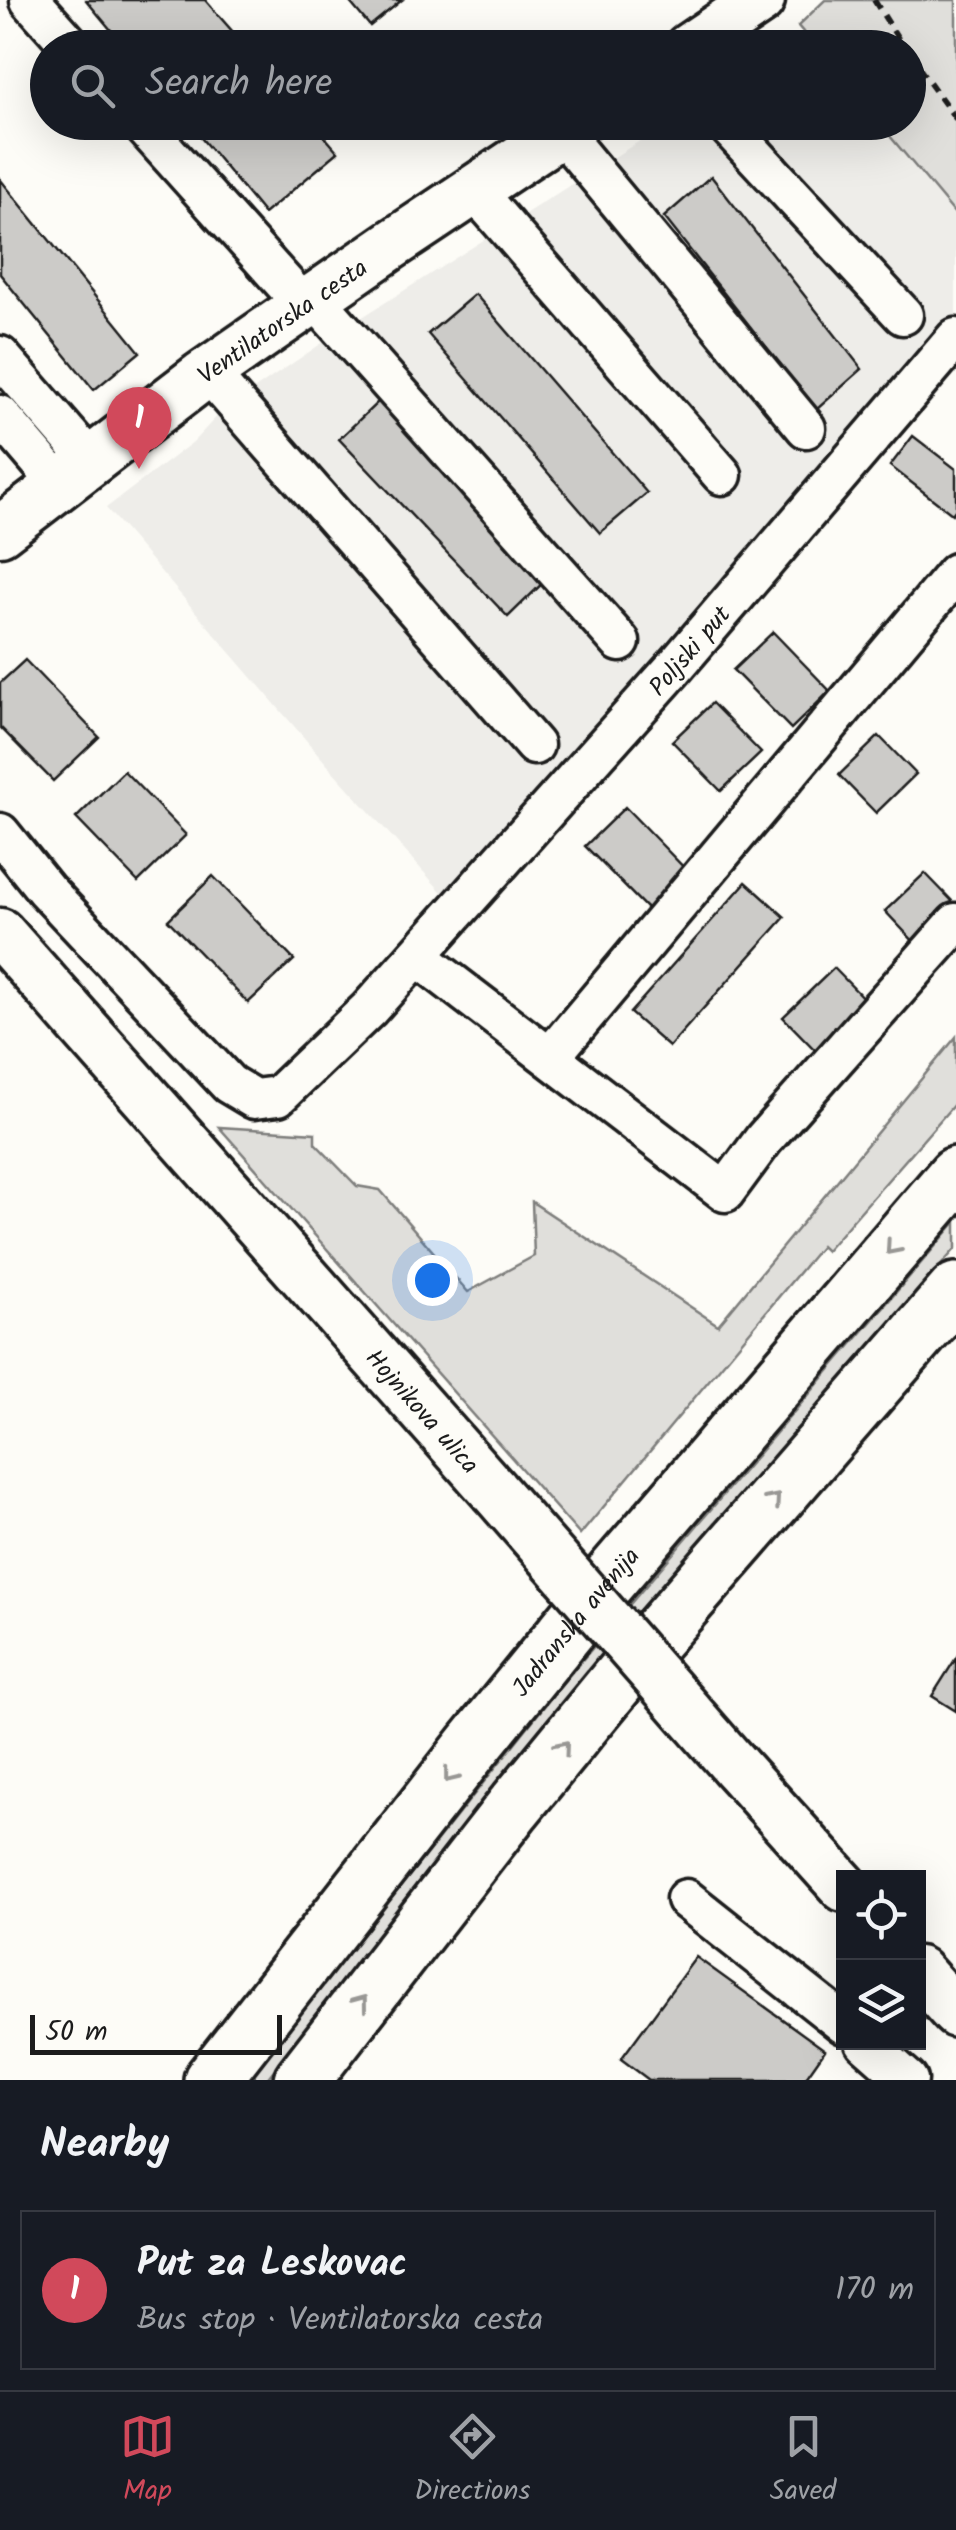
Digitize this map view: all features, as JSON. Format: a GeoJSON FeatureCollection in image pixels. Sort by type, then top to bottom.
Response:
{"type":"FeatureCollection","features":[{"type":"Feature","properties":{"kind":"highway","name":"Jadranska avenija"},"geometry":{"type":"LineString","coordinates":[[212,2080],[599,1591],[956,1175]]}},
{"type":"Feature","properties":{"kind":"highway"},"geometry":{"type":"LineString","coordinates":[[302,2080],[598,1704],[956,1291]]}},
{"type":"Feature","properties":{"kind":"main road"},"geometry":{"type":"LineString","coordinates":[[715,30],[760,0]]}},
{"type":"Feature","properties":{"kind":"main road","name":"Ventilatorska cesta"},"geometry":{"type":"LineString","coordinates":[[0,531],[208,372],[549,140]]}},
{"type":"Feature","properties":{"kind":"main road","name":"Hojnikova ulica"},"geometry":{"type":"LineString","coordinates":[[0,934],[836,1878]]}},
{"type":"Feature","properties":{"kind":"main road"},"geometry":{"type":"LineString","coordinates":[[926,1980],[956,2013]]}},
{"type":"Feature","properties":{"kind":"street"},"geometry":{"type":"LineString","coordinates":[[30,0],[57,30]]}},
{"type":"Feature","properties":{"kind":"street"},"geometry":{"type":"LineString","coordinates":[[157,140],[620,642]]}},
{"type":"Feature","properties":{"kind":"street"},"geometry":{"type":"LineString","coordinates":[[578,140],[806,428]]}},
{"type":"Feature","properties":{"kind":"street"},"geometry":{"type":"LineString","coordinates":[[741,140],[903,315]]}},
{"type":"Feature","properties":{"kind":"street"},"geometry":{"type":"LineString","coordinates":[[474,190],[722,475]]}},
{"type":"Feature","properties":{"kind":"street","name":"Poljski put"},"geometry":{"type":"LineString","coordinates":[[0,834],[46,890],[229,1084],[254,1098],[278,1096],[369,1009],[417,956],[674,668],[956,338]]}},
{"type":"Feature","properties":{"kind":"street"},"geometry":{"type":"LineString","coordinates":[[0,356],[76,473]]}},
{"type":"Feature","properties":{"kind":"street"},"geometry":{"type":"LineString","coordinates":[[208,372],[534,745]]}},
{"type":"Feature","properties":{"kind":"street"},"geometry":{"type":"LineString","coordinates":[[0,414],[76,473]]}},
{"type":"Feature","properties":{"kind":"street"},"geometry":{"type":"LineString","coordinates":[[550,1057],[956,573]]}},
{"type":"Feature","properties":{"kind":"street"},"geometry":{"type":"LineString","coordinates":[[417,956],[725,1192],[764,1139],[956,923]]}},
{"type":"Feature","properties":{"kind":"street"},"geometry":{"type":"LineString","coordinates":[[686,1898],[836,2018]]}},
{"type":"Feature","properties":{"kind":"street"},"geometry":{"type":"LineString","coordinates":[[873,2050],[908,2080]]}},
{"type":"Feature","properties":{"kind":"path"},"geometry":{"type":"LineString","coordinates":[[874,0],[893,30]]}},
{"type":"Feature","properties":{"kind":"path"},"geometry":{"type":"LineString","coordinates":[[926,78],[956,120]]}},
{"type":"Feature","properties":{"kind":"shaded area"},"geometry":{"type":"Polygon","coordinates":[[[825,0],[956,0],[956,215],[893,140],[926,140],[926,30],[801,30],[798,26],[825,0]]]}},
{"type":"Feature","properties":{"kind":"shaded area"},"geometry":{"type":"Polygon","coordinates":[[[641,140],[893,140],[956,215],[956,320],[448,899],[106,508],[193,442],[221,412],[331,337],[641,140]]]}},
{"type":"Feature","properties":{"kind":"shaded area"},"geometry":{"type":"Polygon","coordinates":[[[956,1037],[956,1102],[826,1251],[821,1246],[580,1535],[219,1127],[315,1133],[315,1143],[357,1186],[380,1190],[468,1292],[534,1256],[532,1202],[718,1325],[956,1037]]]}},
{"type":"Feature","properties":{"kind":"shaded area"},"geometry":{"type":"Polygon","coordinates":[[[956,1222],[956,1248],[723,1515],[441,1855],[266,2080],[247,2080],[561,1685],[956,1222]]]}},
{"type":"Feature","properties":{"kind":"building"},"geometry":{"type":"Polygon","coordinates":[[[86,0],[205,0],[231,30],[111,30],[86,0]]]}},
{"type":"Feature","properties":{"kind":"building"},"geometry":{"type":"Polygon","coordinates":[[[348,0],[402,0],[370,26],[348,0]]]}},
{"type":"Feature","properties":{"kind":"building"},"geometry":{"type":"Polygon","coordinates":[[[203,140],[328,140],[338,152],[264,214],[203,140]]]}},
{"type":"Feature","properties":{"kind":"building"},"geometry":{"type":"Polygon","coordinates":[[[711,176],[862,369],[816,410],[664,217],[711,176]]]}},
{"type":"Feature","properties":{"kind":"building"},"geometry":{"type":"Polygon","coordinates":[[[0,179],[140,352],[94,390],[0,274],[0,179]]]}},
{"type":"Feature","properties":{"kind":"building"},"geometry":{"type":"Polygon","coordinates":[[[475,294],[647,493],[600,533],[428,334],[475,294]]]}},
{"type":"Feature","properties":{"kind":"building"},"geometry":{"type":"Polygon","coordinates":[[[381,399],[550,576],[508,617],[339,439],[381,399]]]}},
{"type":"Feature","properties":{"kind":"building"},"geometry":{"type":"Polygon","coordinates":[[[913,436],[956,469],[956,509],[952,514],[890,466],[913,436]]]}},
{"type":"Feature","properties":{"kind":"building"},"geometry":{"type":"Polygon","coordinates":[[[773,632],[830,691],[791,729],[733,670],[773,632]]]}},
{"type":"Feature","properties":{"kind":"building"},"geometry":{"type":"Polygon","coordinates":[[[25,660],[99,737],[53,781],[0,727],[0,683],[25,660]]]}},
{"type":"Feature","properties":{"kind":"building"},"geometry":{"type":"Polygon","coordinates":[[[712,703],[761,753],[721,791],[672,741],[712,703]]]}},
{"type":"Feature","properties":{"kind":"building"},"geometry":{"type":"Polygon","coordinates":[[[879,736],[916,774],[876,813],[839,775],[879,736]]]}},
{"type":"Feature","properties":{"kind":"building"},"geometry":{"type":"Polygon","coordinates":[[[124,771],[186,835],[138,882],[76,818],[124,771]]]}},
{"type":"Feature","properties":{"kind":"building"},"geometry":{"type":"Polygon","coordinates":[[[625,807],[691,875],[651,913],[585,846],[625,807]]]}},
{"type":"Feature","properties":{"kind":"building"},"geometry":{"type":"Polygon","coordinates":[[[925,873],[956,905],[920,948],[885,911],[925,873]]]}},
{"type":"Feature","properties":{"kind":"building"},"geometry":{"type":"Polygon","coordinates":[[[213,876],[294,960],[248,1003],[168,920],[213,876]]]}},
{"type":"Feature","properties":{"kind":"building"},"geometry":{"type":"Polygon","coordinates":[[[746,882],[785,917],[669,1047],[630,1013],[746,882]]]}},
{"type":"Feature","properties":{"kind":"building"},"geometry":{"type":"Polygon","coordinates":[[[834,968],[871,1006],[820,1055],[783,1017],[834,968]]]}},
{"type":"Feature","properties":{"kind":"building"},"geometry":{"type":"Polygon","coordinates":[[[956,1658],[956,1711],[932,1696],[956,1658]]]}},
{"type":"Feature","properties":{"kind":"building"},"geometry":{"type":"Polygon","coordinates":[[[696,1957],[825,2050],[804,2080],[649,2080],[621,2059],[696,1957]]]}},
{"type":"Feature","properties":{"kind":"place","name":"Put za Leskovac"},"geometry":{"type":"Point","coordinates":[139,469]}}]}
